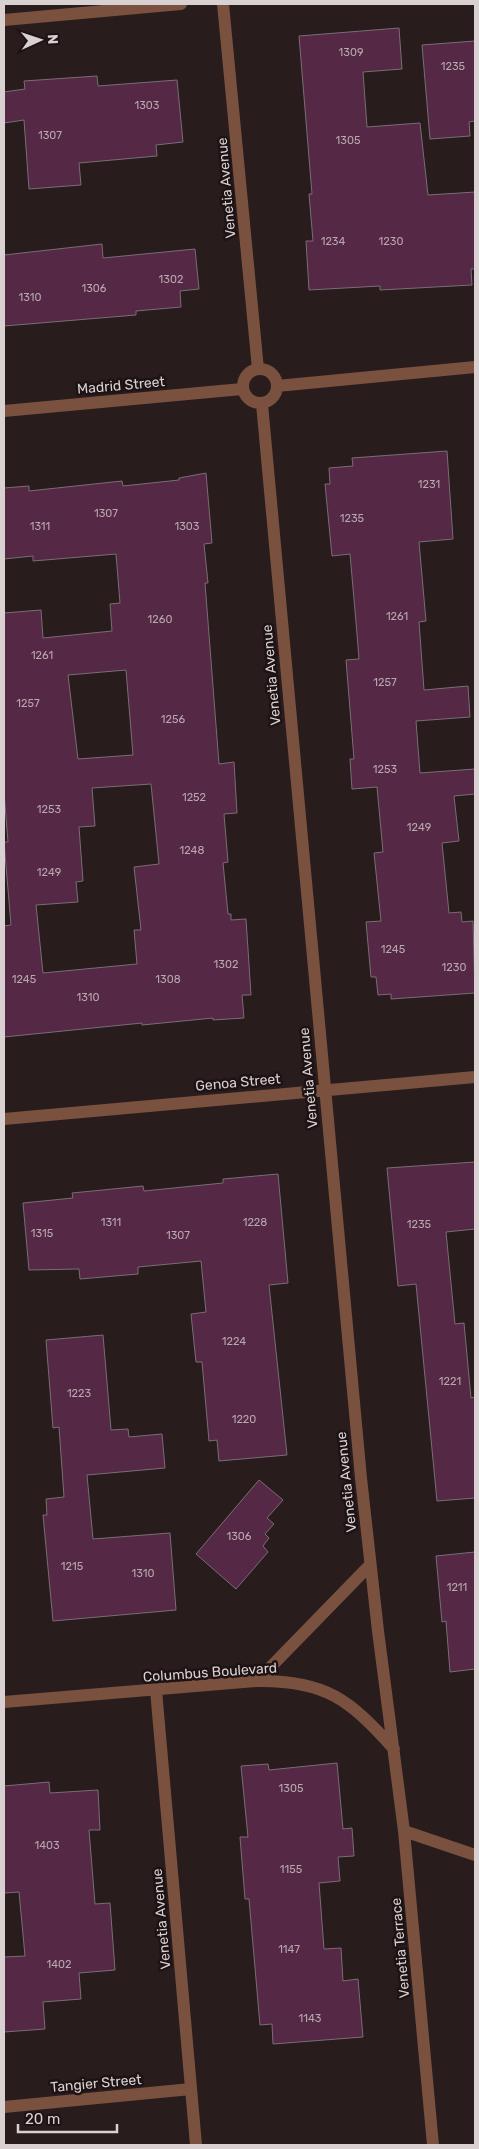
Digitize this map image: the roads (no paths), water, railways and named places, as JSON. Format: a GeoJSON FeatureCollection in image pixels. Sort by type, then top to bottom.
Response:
{"type":"FeatureCollection","features":[{"type":"Feature","properties":{"kind":"street"},"geometry":{"type":"LineString","coordinates":[[4,20],[181,4]]}},
{"type":"Feature","properties":{"kind":"street","name":"Venetia Avenue"},"geometry":{"type":"LineString","coordinates":[[223,4],[258,369]]}},
{"type":"Feature","properties":{"kind":"street"},"geometry":{"type":"LineString","coordinates":[[276,386],[475,367]]}},
{"type":"Feature","properties":{"kind":"street"},"geometry":{"type":"LineString","coordinates":[[258,369],[268,370],[272,374],[276,386],[274,396],[262,404],[248,400],[242,389],[247,374],[258,369]]}},
{"type":"Feature","properties":{"kind":"street","name":"Madrid Street"},"geometry":{"type":"LineString","coordinates":[[4,411],[242,389]]}},
{"type":"Feature","properties":{"kind":"street","name":"Venetia Avenue"},"geometry":{"type":"LineString","coordinates":[[262,404],[324,1090],[370,1565],[394,1749]]}},
{"type":"Feature","properties":{"kind":"street","name":"Genoa Street"},"geometry":{"type":"LineString","coordinates":[[4,1119],[475,1077]]}},
{"type":"Feature","properties":{"kind":"street"},"geometry":{"type":"LineString","coordinates":[[257,1681],[370,1565]]}},
{"type":"Feature","properties":{"kind":"street","name":"Columbus Boulevard"},"geometry":{"type":"LineString","coordinates":[[4,1698],[156,1690],[257,1681],[297,1683],[339,1697],[360,1713],[394,1749]]}},
{"type":"Feature","properties":{"kind":"street","name":"Venetia Avenue"},"geometry":{"type":"LineString","coordinates":[[156,1690],[196,2145]]}},
{"type":"Feature","properties":{"kind":"street","name":"Venetia Terrace"},"geometry":{"type":"LineString","coordinates":[[394,1749],[404,1831],[433,2145]]}},
{"type":"Feature","properties":{"kind":"street"},"geometry":{"type":"LineString","coordinates":[[404,1831],[475,1855]]}},
{"type":"Feature","properties":{"kind":"street","name":"Tangier Street"},"geometry":{"type":"LineString","coordinates":[[4,2107],[191,2089]]}}]}
